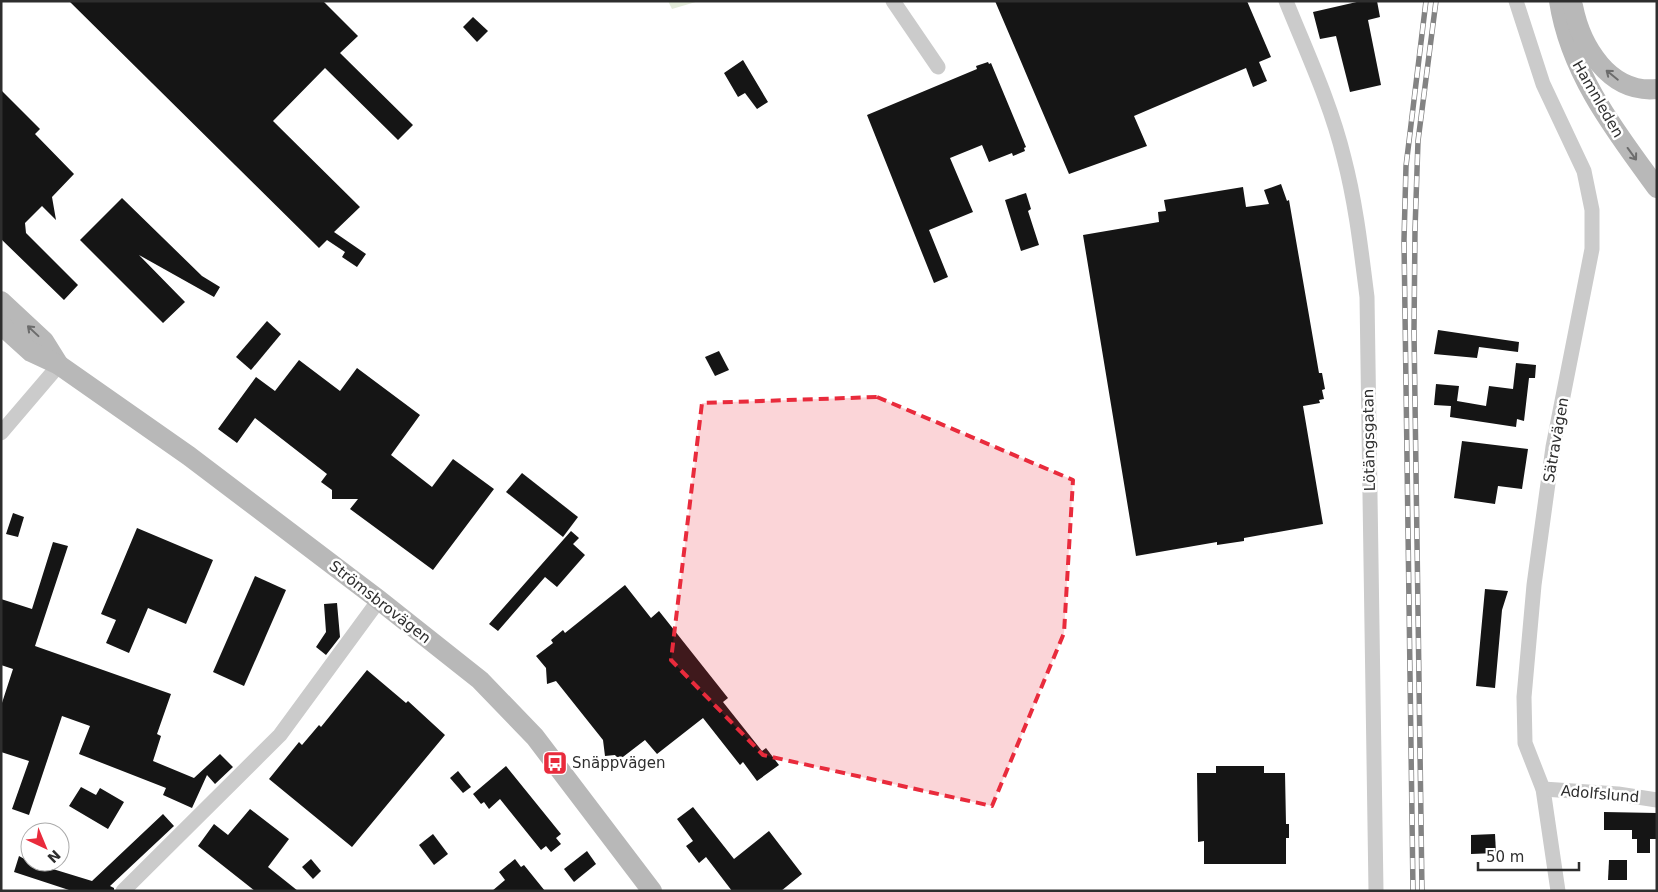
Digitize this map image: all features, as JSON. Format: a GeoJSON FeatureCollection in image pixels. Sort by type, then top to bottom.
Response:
{"type":"FeatureCollection","features":[{"type":"Feature","properties":{"kind":"main road","name":"Hamnleden"},"geometry":{"type":"LineString","coordinates":[[1559,1],[1568,41],[1580,74],[1622,140],[1657,188]]}},
{"type":"Feature","properties":{"kind":"main road","name":"Hamnleden"},"geometry":{"type":"LineString","coordinates":[[1572,1],[1579,31],[1592,55],[1603,68],[1627,85],[1639,89],[1657,89]]}},
{"type":"Feature","properties":{"kind":"main road","name":"Strömsbrovägen"},"geometry":{"type":"LineString","coordinates":[[1,301],[44,341],[59,365]]}},
{"type":"Feature","properties":{"kind":"main road","name":"Strömsbrovägen"},"geometry":{"type":"LineString","coordinates":[[1,325],[31,352],[59,365],[189,456],[379,600],[480,680],[535,737],[652,891]]}},
{"type":"Feature","properties":{"kind":"street"},"geometry":{"type":"LineString","coordinates":[[894,1],[938,67]]}},
{"type":"Feature","properties":{"kind":"street","name":"Lötängsgatan"},"geometry":{"type":"LineString","coordinates":[[1286,1],[1328,108],[1344,157],[1358,225],[1367,297],[1376,891]]}},
{"type":"Feature","properties":{"kind":"street","name":"Sätravägen"},"geometry":{"type":"LineString","coordinates":[[1516,1],[1543,84],[1584,170],[1592,210],[1592,249],[1552,457],[1534,585],[1524,697],[1525,743],[1543,789],[1558,891]]}},
{"type":"Feature","properties":{"kind":"street"},"geometry":{"type":"LineString","coordinates":[[1,433],[59,365]]}},
{"type":"Feature","properties":{"kind":"street"},"geometry":{"type":"LineString","coordinates":[[123,891],[280,735],[379,600]]}},
{"type":"Feature","properties":{"kind":"street","name":"Adolfslund"},"geometry":{"type":"LineString","coordinates":[[1543,789],[1618,794],[1657,800]]}},
{"type":"Feature","properties":{"kind":"highlighted area"},"geometry":{"type":"Polygon","coordinates":[[[877,397],[1073,480],[1064,633],[992,806],[763,755],[671,660],[702,403],[877,397]]]}},
{"type":"Feature","properties":{"kind":"green space"},"geometry":{"type":"Polygon","coordinates":[[[668,1],[699,1],[672,9],[668,1]]]}},
{"type":"Feature","properties":{"kind":"building"},"geometry":{"type":"Polygon","coordinates":[[[69,1],[323,1],[358,36],[340,53],[413,125],[398,140],[325,68],[273,121],[360,207],[334,232],[366,254],[357,267],[342,257],[345,252],[327,240],[319,248],[69,1]]]}},
{"type":"Feature","properties":{"kind":"building"},"geometry":{"type":"Polygon","coordinates":[[[995,1],[1247,1],[1271,57],[1259,62],[1267,81],[1253,87],[1246,68],[1134,116],[1147,146],[1069,174],[995,1]]]}},
{"type":"Feature","properties":{"kind":"building"},"geometry":{"type":"Polygon","coordinates":[[[1361,1],[1377,1],[1380,17],[1368,20],[1381,85],[1350,92],[1336,36],[1320,39],[1313,12],[1361,1]]]}},
{"type":"Feature","properties":{"kind":"building"},"geometry":{"type":"Polygon","coordinates":[[[473,17],[488,31],[477,42],[463,27],[473,17]]]}},
{"type":"Feature","properties":{"kind":"building"},"geometry":{"type":"Polygon","coordinates":[[[743,60],[768,102],[757,109],[745,93],[738,97],[724,73],[743,60]]]}},
{"type":"Feature","properties":{"kind":"building"},"geometry":{"type":"Polygon","coordinates":[[[988,62],[989,64],[991,63],[1026,147],[1024,148],[1025,151],[1013,156],[1012,153],[989,162],[982,145],[950,158],[973,212],[929,230],[948,277],[934,283],[867,115],[977,69],[976,66],[988,62]]]}},
{"type":"Feature","properties":{"kind":"building"},"geometry":{"type":"Polygon","coordinates":[[[1,90],[40,129],[35,134],[74,174],[52,197],[56,220],[42,206],[25,223],[26,233],[78,285],[64,300],[1,239],[1,90]]]}},
{"type":"Feature","properties":{"kind":"building"},"geometry":{"type":"Polygon","coordinates":[[[1281,184],[1287,201],[1289,200],[1319,373],[1322,373],[1325,389],[1322,390],[1324,399],[1319,400],[1320,403],[1303,406],[1323,524],[1244,538],[1244,541],[1217,545],[1217,542],[1136,556],[1083,235],[1159,222],[1158,212],[1166,211],[1164,200],[1243,187],[1246,207],[1269,204],[1264,190],[1281,184]]]}},
{"type":"Feature","properties":{"kind":"building"},"geometry":{"type":"Polygon","coordinates":[[[1026,193],[1031,209],[1028,211],[1039,245],[1021,251],[1005,200],[1026,193]]]}},
{"type":"Feature","properties":{"kind":"building"},"geometry":{"type":"Polygon","coordinates":[[[122,198],[202,276],[220,287],[214,297],[139,255],[185,302],[163,323],[80,240],[122,198]]]}},
{"type":"Feature","properties":{"kind":"building"},"geometry":{"type":"Polygon","coordinates":[[[267,321],[281,334],[251,370],[236,357],[267,321]]]}},
{"type":"Feature","properties":{"kind":"building"},"geometry":{"type":"Polygon","coordinates":[[[1438,330],[1519,342],[1518,352],[1479,347],[1477,358],[1434,354],[1438,330]]]}},
{"type":"Feature","properties":{"kind":"building"},"geometry":{"type":"Polygon","coordinates":[[[719,351],[729,370],[715,376],[705,357],[719,351]]]}},
{"type":"Feature","properties":{"kind":"building"},"geometry":{"type":"Polygon","coordinates":[[[299,360],[340,391],[357,368],[420,415],[391,455],[432,487],[453,459],[494,489],[433,570],[350,509],[358,499],[332,499],[332,490],[321,482],[327,474],[255,418],[237,443],[218,429],[256,377],[275,391],[299,360]]]}},
{"type":"Feature","properties":{"kind":"building"},"geometry":{"type":"Polygon","coordinates":[[[1516,363],[1536,365],[1535,378],[1529,378],[1524,421],[1517,419],[1516,427],[1450,417],[1451,406],[1434,405],[1436,384],[1459,386],[1457,401],[1486,406],[1489,386],[1513,389],[1516,363]]]}},
{"type":"Feature","properties":{"kind":"building"},"geometry":{"type":"Polygon","coordinates":[[[1462,441],[1528,449],[1522,489],[1498,486],[1495,504],[1454,498],[1462,441]]]}},
{"type":"Feature","properties":{"kind":"building"},"geometry":{"type":"Polygon","coordinates":[[[522,473],[578,517],[563,537],[506,492],[522,473]]]}},
{"type":"Feature","properties":{"kind":"building"},"geometry":{"type":"Polygon","coordinates":[[[13,513],[24,517],[18,537],[6,534],[13,513]]]}},
{"type":"Feature","properties":{"kind":"building"},"geometry":{"type":"Polygon","coordinates":[[[137,528],[213,560],[186,624],[148,608],[129,653],[106,643],[116,620],[101,614],[137,528]]]}},
{"type":"Feature","properties":{"kind":"building"},"geometry":{"type":"Polygon","coordinates":[[[571,531],[579,538],[573,544],[585,555],[557,587],[545,577],[498,631],[489,624],[571,531]]]}},
{"type":"Feature","properties":{"kind":"building"},"geometry":{"type":"Polygon","coordinates":[[[53,542],[68,546],[35,646],[171,694],[157,734],[161,736],[153,761],[194,778],[220,754],[233,767],[215,784],[207,775],[192,808],[163,795],[166,788],[79,754],[90,726],[62,716],[29,815],[12,809],[29,761],[1,752],[1,706],[13,669],[1,665],[1,599],[32,609],[53,542]]]}},
{"type":"Feature","properties":{"kind":"building"},"geometry":{"type":"Polygon","coordinates":[[[255,576],[286,590],[244,686],[213,672],[255,576]]]}},
{"type":"Feature","properties":{"kind":"building"},"geometry":{"type":"Polygon","coordinates":[[[625,585],[651,618],[659,611],[728,698],[723,702],[762,751],[766,748],[779,765],[757,781],[743,762],[740,765],[703,718],[657,754],[645,740],[619,760],[615,755],[605,756],[603,740],[556,681],[547,684],[546,668],[536,656],[553,643],[551,640],[563,630],[565,633],[625,585]]]}},
{"type":"Feature","properties":{"kind":"building"},"geometry":{"type":"Polygon","coordinates":[[[1485,589],[1508,591],[1502,610],[1495,688],[1476,686],[1485,589]]]}},
{"type":"Feature","properties":{"kind":"building"},"geometry":{"type":"Polygon","coordinates":[[[337,603],[340,637],[326,655],[316,647],[326,632],[324,604],[337,603]]]}},
{"type":"Feature","properties":{"kind":"building"},"geometry":{"type":"Polygon","coordinates":[[[367,670],[406,703],[408,701],[445,735],[352,847],[269,779],[299,742],[302,745],[319,725],[321,727],[367,670]]]}},
{"type":"Feature","properties":{"kind":"building"},"geometry":{"type":"Polygon","coordinates":[[[506,766],[561,834],[556,838],[561,844],[551,852],[546,846],[541,850],[500,799],[489,809],[484,802],[481,804],[473,794],[506,766]]]}},
{"type":"Feature","properties":{"kind":"building"},"geometry":{"type":"Polygon","coordinates":[[[1216,766],[1264,766],[1264,773],[1285,773],[1286,824],[1289,824],[1289,838],[1286,838],[1286,864],[1204,864],[1204,841],[1198,842],[1197,773],[1216,773],[1216,766]]]}},
{"type":"Feature","properties":{"kind":"building"},"geometry":{"type":"Polygon","coordinates":[[[458,771],[471,787],[463,793],[450,778],[458,771]]]}},
{"type":"Feature","properties":{"kind":"building"},"geometry":{"type":"Polygon","coordinates":[[[81,787],[96,795],[100,788],[124,802],[108,829],[69,806],[81,787]]]}},
{"type":"Feature","properties":{"kind":"building"},"geometry":{"type":"Polygon","coordinates":[[[693,807],[734,859],[769,831],[802,874],[781,891],[732,891],[706,857],[699,863],[686,846],[693,841],[677,819],[693,807]]]}},
{"type":"Feature","properties":{"kind":"building"},"geometry":{"type":"Polygon","coordinates":[[[250,809],[289,839],[268,867],[298,891],[255,891],[198,846],[214,824],[228,835],[250,809]]]}},
{"type":"Feature","properties":{"kind":"building"},"geometry":{"type":"Polygon","coordinates":[[[1604,812],[1657,813],[1657,839],[1650,839],[1650,853],[1637,853],[1637,839],[1632,839],[1632,830],[1604,830],[1604,812]]]}},
{"type":"Feature","properties":{"kind":"building"},"geometry":{"type":"Polygon","coordinates":[[[163,814],[174,826],[110,886],[114,888],[114,891],[72,891],[14,872],[19,856],[20,872],[63,872],[92,881],[163,814]]]}},
{"type":"Feature","properties":{"kind":"building"},"geometry":{"type":"Polygon","coordinates":[[[433,834],[448,854],[434,865],[419,845],[433,834]]]}},
{"type":"Feature","properties":{"kind":"building"},"geometry":{"type":"Polygon","coordinates":[[[1495,834],[1496,853],[1471,854],[1471,835],[1495,834]]]}},
{"type":"Feature","properties":{"kind":"building"},"geometry":{"type":"Polygon","coordinates":[[[587,851],[596,864],[574,882],[564,869],[587,851]]]}},
{"type":"Feature","properties":{"kind":"building"},"geometry":{"type":"Polygon","coordinates":[[[311,859],[321,871],[313,879],[302,867],[311,859]]]}},
{"type":"Feature","properties":{"kind":"building"},"geometry":{"type":"Polygon","coordinates":[[[515,859],[521,867],[524,865],[545,891],[492,891],[505,880],[499,872],[515,859]]]}},
{"type":"Feature","properties":{"kind":"building"},"geometry":{"type":"Polygon","coordinates":[[[1609,860],[1627,860],[1627,880],[1608,880],[1609,860]]]}},
{"type":"Feature","properties":{"kind":"railway"},"geometry":{"type":"LineString","coordinates":[[1413,891],[1404,240],[1406,166],[1426,1]]}},
{"type":"Feature","properties":{"kind":"railway"},"geometry":{"type":"LineString","coordinates":[[1422,891],[1414,331],[1415,230],[1418,141],[1436,1]]}},
{"type":"Feature","properties":{"kind":"place","name":"Snäppvägen"},"geometry":{"type":"Point","coordinates":[555,763]}}]}
